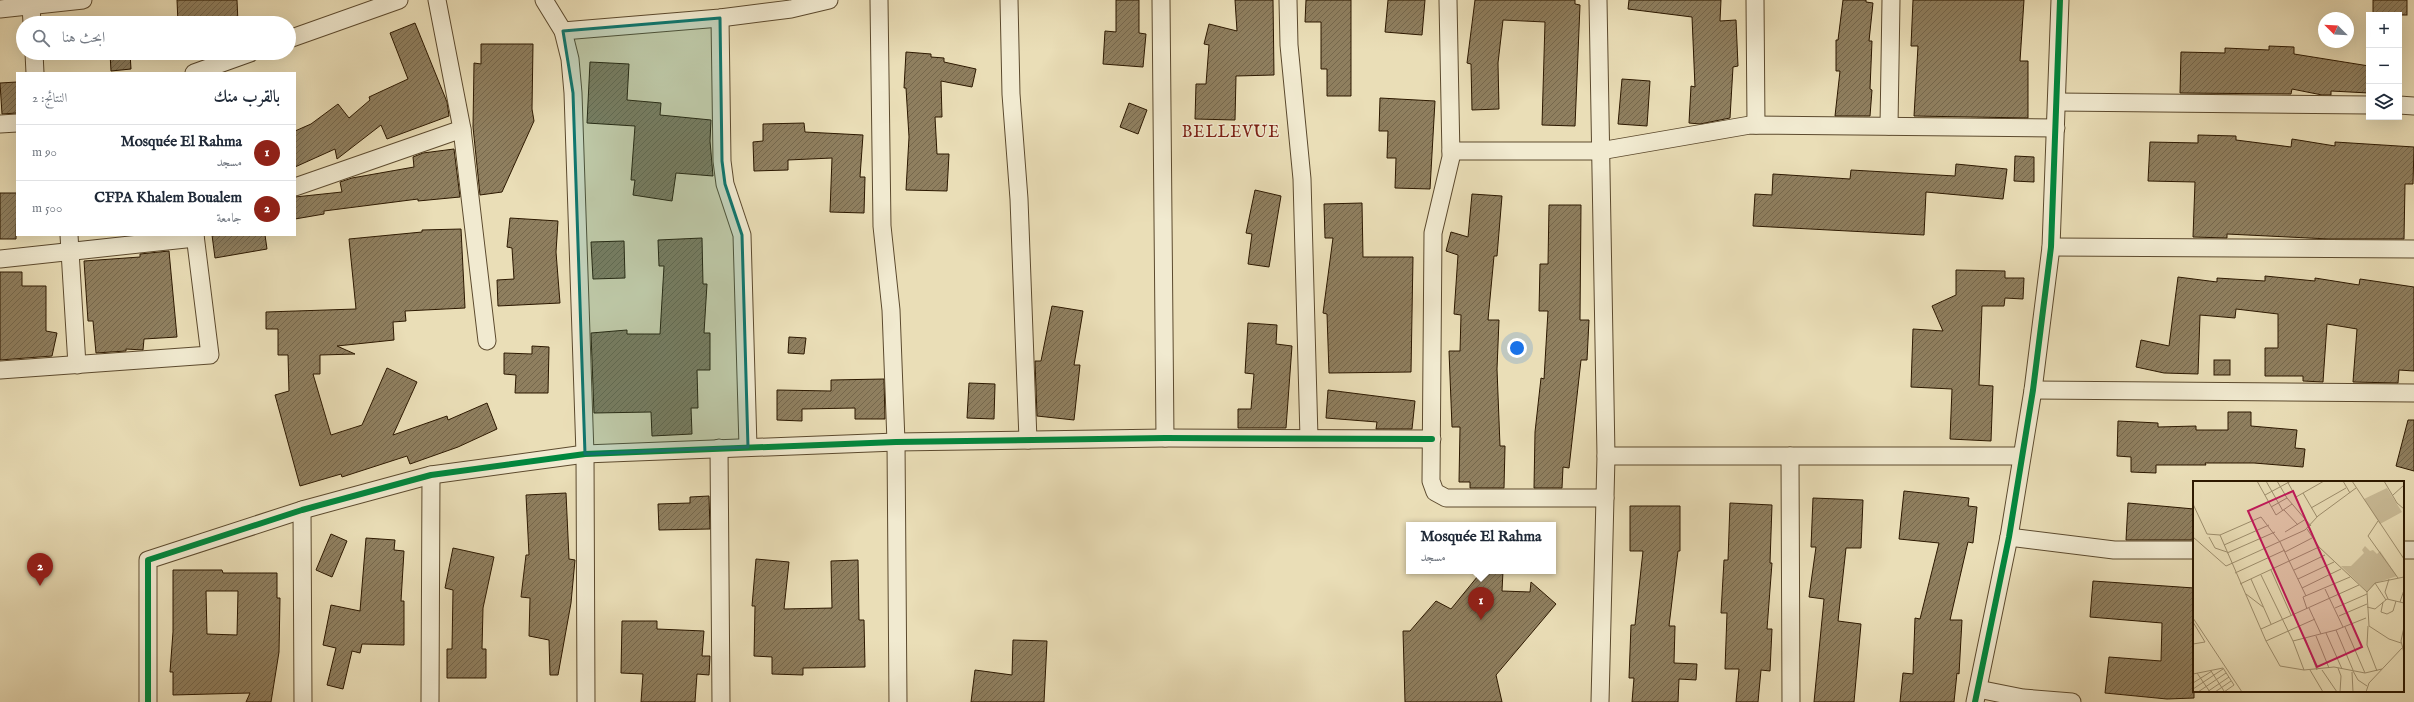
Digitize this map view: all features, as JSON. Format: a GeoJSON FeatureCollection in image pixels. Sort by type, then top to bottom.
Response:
{"type":"FeatureCollection","features":[{"type":"Feature","properties":{"kind":"street"},"geometry":{"type":"LineString","coordinates":[[0,9],[31,15],[83,0]]}},
{"type":"Feature","properties":{"kind":"street"},"geometry":{"type":"LineString","coordinates":[[296,37],[399,0]]}},
{"type":"Feature","properties":{"kind":"street"},"geometry":{"type":"LineString","coordinates":[[437,0],[462,129],[487,341]]}},
{"type":"Feature","properties":{"kind":"street"},"geometry":{"type":"LineString","coordinates":[[544,0],[563,31],[570,59],[573,93],[585,454],[586,702]]}},
{"type":"Feature","properties":{"kind":"street"},"geometry":{"type":"LineString","coordinates":[[563,31],[720,18],[790,9],[829,0]]}},
{"type":"Feature","properties":{"kind":"street"},"geometry":{"type":"LineString","coordinates":[[879,0],[882,226],[891,310],[896,442],[898,702]]}},
{"type":"Feature","properties":{"kind":"street"},"geometry":{"type":"LineString","coordinates":[[1009,0],[1011,94],[1019,199],[1028,440]]}},
{"type":"Feature","properties":{"kind":"street"},"geometry":{"type":"LineString","coordinates":[[1162,0],[1165,438]]}},
{"type":"Feature","properties":{"kind":"street"},"geometry":{"type":"LineString","coordinates":[[1288,0],[1289,45],[1302,179],[1310,438]]}},
{"type":"Feature","properties":{"kind":"street"},"geometry":{"type":"LineString","coordinates":[[1448,0],[1451,151],[1433,233],[1432,481],[1435,492],[1446,498],[1605,498]]}},
{"type":"Feature","properties":{"kind":"street"},"geometry":{"type":"LineString","coordinates":[[1598,0],[1606,456],[1600,702]]}},
{"type":"Feature","properties":{"kind":"street"},"geometry":{"type":"LineString","coordinates":[[1755,0],[1756,125]]}},
{"type":"Feature","properties":{"kind":"street"},"geometry":{"type":"LineString","coordinates":[[1889,126],[1891,0]]}},
{"type":"Feature","properties":{"kind":"street"},"geometry":{"type":"LineString","coordinates":[[2060,0],[2051,247],[2033,390],[2021,456],[2009,537],[1977,695],[2072,702]]}},
{"type":"Feature","properties":{"kind":"street"},"geometry":{"type":"LineString","coordinates":[[720,18],[722,161],[725,184],[742,235],[748,447]]}},
{"type":"Feature","properties":{"kind":"street"},"geometry":{"type":"LineString","coordinates":[[34,60],[35,72]]}},
{"type":"Feature","properties":{"kind":"street"},"geometry":{"type":"LineString","coordinates":[[197,72],[230,60]]}},
{"type":"Feature","properties":{"kind":"street"},"geometry":{"type":"LineString","coordinates":[[2057,102],[2366,105]]}},
{"type":"Feature","properties":{"kind":"street"},"geometry":{"type":"LineString","coordinates":[[2402,105],[2414,106]]}},
{"type":"Feature","properties":{"kind":"street"},"geometry":{"type":"LineString","coordinates":[[0,124],[16,123]]}},
{"type":"Feature","properties":{"kind":"street"},"geometry":{"type":"LineString","coordinates":[[1451,151],[1600,151],[1756,125],[2056,128]]}},
{"type":"Feature","properties":{"kind":"street"},"geometry":{"type":"LineString","coordinates":[[296,187],[462,129]]}},
{"type":"Feature","properties":{"kind":"street"},"geometry":{"type":"LineString","coordinates":[[69,236],[77,365]]}},
{"type":"Feature","properties":{"kind":"street"},"geometry":{"type":"LineString","coordinates":[[0,259],[71,253],[195,237],[210,355],[0,370]]}},
{"type":"Feature","properties":{"kind":"street"},"geometry":{"type":"LineString","coordinates":[[2051,247],[2414,249]]}},
{"type":"Feature","properties":{"kind":"street"},"geometry":{"type":"LineString","coordinates":[[2033,390],[2414,393]]}},
{"type":"Feature","properties":{"kind":"street"},"geometry":{"type":"LineString","coordinates":[[148,702],[148,560],[302,510],[431,475],[585,454],[719,448],[896,442],[1165,438],[1432,438]]}},
{"type":"Feature","properties":{"kind":"street"},"geometry":{"type":"LineString","coordinates":[[719,448],[721,702]]}},
{"type":"Feature","properties":{"kind":"street"},"geometry":{"type":"LineString","coordinates":[[1606,456],[2021,456]]}},
{"type":"Feature","properties":{"kind":"street"},"geometry":{"type":"LineString","coordinates":[[1790,456],[1791,702]]}},
{"type":"Feature","properties":{"kind":"street"},"geometry":{"type":"LineString","coordinates":[[430,702],[431,475]]}},
{"type":"Feature","properties":{"kind":"street"},"geometry":{"type":"LineString","coordinates":[[302,510],[303,702]]}},
{"type":"Feature","properties":{"kind":"street"},"geometry":{"type":"LineString","coordinates":[[2009,537],[2114,550],[2193,550]]}},
{"type":"Feature","properties":{"kind":"highlighted area"},"geometry":{"type":"Polygon","coordinates":[[[720,18],[722,161],[725,184],[742,235],[748,447],[585,454],[573,93],[563,31],[720,18]]]}},
{"type":"Feature","properties":{"kind":"building"},"geometry":{"type":"Polygon","coordinates":[[[177,0],[237,0],[238,16],[178,16],[177,0]]]}},
{"type":"Feature","properties":{"kind":"building"},"geometry":{"type":"Polygon","coordinates":[[[1116,0],[1139,0],[1139,33],[1146,34],[1143,67],[1103,64],[1105,31],[1116,32],[1116,0]]]}},
{"type":"Feature","properties":{"kind":"building"},"geometry":{"type":"Polygon","coordinates":[[[1235,0],[1273,0],[1274,75],[1236,76],[1235,120],[1195,119],[1196,84],[1206,84],[1209,45],[1204,44],[1209,24],[1237,31],[1235,0]]]}},
{"type":"Feature","properties":{"kind":"building"},"geometry":{"type":"Polygon","coordinates":[[[1306,0],[1351,0],[1351,96],[1327,96],[1327,69],[1321,69],[1321,22],[1305,22],[1306,0]]]}},
{"type":"Feature","properties":{"kind":"building"},"geometry":{"type":"Polygon","coordinates":[[[1388,0],[1425,0],[1422,35],[1385,32],[1388,0]]]}},
{"type":"Feature","properties":{"kind":"building"},"geometry":{"type":"Polygon","coordinates":[[[1475,0],[1575,0],[1575,4],[1580,5],[1575,126],[1542,125],[1545,22],[1503,20],[1498,63],[1499,109],[1472,110],[1471,64],[1467,63],[1475,0]]]}},
{"type":"Feature","properties":{"kind":"building"},"geometry":{"type":"Polygon","coordinates":[[[1629,0],[1721,0],[1720,21],[1736,20],[1738,66],[1733,67],[1730,118],[1700,124],[1689,123],[1691,86],[1695,87],[1692,17],[1628,9],[1629,0]]]}},
{"type":"Feature","properties":{"kind":"building"},"geometry":{"type":"Polygon","coordinates":[[[1843,0],[1866,0],[1866,2],[1873,3],[1869,41],[1872,41],[1870,89],[1872,90],[1870,116],[1835,116],[1840,71],[1836,71],[1836,40],[1838,40],[1843,0]]]}},
{"type":"Feature","properties":{"kind":"building"},"geometry":{"type":"Polygon","coordinates":[[[1913,0],[2024,0],[2020,61],[2028,61],[2028,118],[1914,116],[1918,46],[1911,46],[1913,0]]]}},
{"type":"Feature","properties":{"kind":"building"},"geometry":{"type":"Polygon","coordinates":[[[2373,0],[2407,0],[2407,15],[2402,15],[2402,12],[2373,12],[2373,0]]]}},
{"type":"Feature","properties":{"kind":"building"},"geometry":{"type":"Polygon","coordinates":[[[415,23],[447,102],[449,116],[387,139],[381,125],[337,159],[335,149],[296,167],[296,131],[311,124],[338,104],[349,118],[370,100],[369,97],[408,79],[390,33],[415,23]]]}},
{"type":"Feature","properties":{"kind":"building"},"geometry":{"type":"Polygon","coordinates":[[[481,44],[533,44],[532,109],[534,121],[502,192],[480,195],[473,127],[474,63],[481,64],[481,44]]]}},
{"type":"Feature","properties":{"kind":"building"},"geometry":{"type":"Polygon","coordinates":[[[2269,46],[2294,47],[2294,54],[2366,66],[2366,93],[2331,91],[2331,95],[2322,95],[2292,89],[2291,94],[2180,93],[2181,52],[2225,53],[2225,48],[2269,50],[2269,46]]]}},
{"type":"Feature","properties":{"kind":"building"},"geometry":{"type":"Polygon","coordinates":[[[906,52],[931,54],[931,57],[944,58],[944,62],[976,69],[972,87],[941,81],[942,117],[935,117],[937,154],[949,154],[947,191],[906,190],[909,137],[906,88],[904,88],[906,52]]]}},
{"type":"Feature","properties":{"kind":"building"},"geometry":{"type":"Polygon","coordinates":[[[110,60],[130,60],[131,69],[111,71],[110,60]]]}},
{"type":"Feature","properties":{"kind":"building"},"geometry":{"type":"Polygon","coordinates":[[[590,62],[629,64],[627,100],[661,103],[660,115],[711,120],[710,141],[713,176],[676,173],[672,201],[633,195],[635,180],[631,180],[635,126],[587,123],[590,62]]]}},
{"type":"Feature","properties":{"kind":"building"},"geometry":{"type":"Polygon","coordinates":[[[1622,79],[1650,81],[1647,126],[1618,124],[1622,79]]]}},
{"type":"Feature","properties":{"kind":"building"},"geometry":{"type":"Polygon","coordinates":[[[16,82],[16,113],[2,114],[0,83],[16,82]]]}},
{"type":"Feature","properties":{"kind":"building"},"geometry":{"type":"Polygon","coordinates":[[[1380,98],[1435,101],[1430,189],[1395,188],[1396,158],[1387,158],[1388,131],[1379,131],[1380,98]]]}},
{"type":"Feature","properties":{"kind":"building"},"geometry":{"type":"Polygon","coordinates":[[[1129,103],[1147,110],[1138,134],[1120,127],[1129,103]]]}},
{"type":"Feature","properties":{"kind":"building"},"geometry":{"type":"Polygon","coordinates":[[[804,123],[805,132],[863,135],[860,177],[865,177],[864,213],[830,212],[832,158],[788,160],[788,170],[754,171],[753,142],[763,141],[763,124],[804,123]]]}},
{"type":"Feature","properties":{"kind":"building"},"geometry":{"type":"Polygon","coordinates":[[[2198,135],[2236,136],[2236,140],[2291,147],[2292,139],[2335,146],[2335,142],[2414,147],[2413,184],[2405,184],[2404,239],[2329,239],[2227,234],[2227,238],[2193,237],[2195,182],[2148,181],[2150,142],[2198,143],[2198,135]]]}},
{"type":"Feature","properties":{"kind":"building"},"geometry":{"type":"Polygon","coordinates":[[[454,149],[460,197],[418,201],[418,199],[324,211],[324,214],[296,219],[296,197],[342,192],[340,182],[352,178],[414,167],[413,157],[423,153],[454,149]]]}},
{"type":"Feature","properties":{"kind":"building"},"geometry":{"type":"Polygon","coordinates":[[[2015,156],[2034,157],[2034,182],[2014,181],[2015,156]]]}},
{"type":"Feature","properties":{"kind":"building"},"geometry":{"type":"Polygon","coordinates":[[[1956,164],[2007,169],[2003,199],[1926,192],[1924,235],[1753,226],[1755,194],[1772,195],[1773,174],[1850,179],[1851,170],[1955,176],[1956,164]]]}},
{"type":"Feature","properties":{"kind":"building"},"geometry":{"type":"Polygon","coordinates":[[[1255,190],[1281,196],[1269,267],[1248,264],[1252,234],[1246,233],[1255,190]]]}},
{"type":"Feature","properties":{"kind":"building"},"geometry":{"type":"Polygon","coordinates":[[[0,193],[16,193],[16,239],[0,239],[0,193]]]}},
{"type":"Feature","properties":{"kind":"building"},"geometry":{"type":"Polygon","coordinates":[[[1472,194],[1502,196],[1497,256],[1494,256],[1488,320],[1499,320],[1497,369],[1500,446],[1505,446],[1504,488],[1470,488],[1470,482],[1459,482],[1460,427],[1452,427],[1449,351],[1460,351],[1461,315],[1454,314],[1458,255],[1446,251],[1451,232],[1468,237],[1472,194]]]}},
{"type":"Feature","properties":{"kind":"building"},"geometry":{"type":"Polygon","coordinates":[[[1362,203],[1363,257],[1413,257],[1411,372],[1329,373],[1327,314],[1323,313],[1333,238],[1325,238],[1324,204],[1362,203]]]}},
{"type":"Feature","properties":{"kind":"building"},"geometry":{"type":"Polygon","coordinates":[[[1549,205],[1581,205],[1580,320],[1589,320],[1587,360],[1581,360],[1569,468],[1563,467],[1562,488],[1534,488],[1535,432],[1541,378],[1544,379],[1548,311],[1539,311],[1540,264],[1548,264],[1549,205]]]}},
{"type":"Feature","properties":{"kind":"building"},"geometry":{"type":"Polygon","coordinates":[[[510,218],[558,221],[556,252],[560,303],[498,306],[497,280],[514,279],[512,248],[507,247],[510,218]]]}},
{"type":"Feature","properties":{"kind":"building"},"geometry":{"type":"Polygon","coordinates":[[[461,229],[465,308],[405,311],[406,321],[393,322],[394,340],[337,346],[355,354],[320,355],[320,374],[313,374],[331,435],[362,425],[387,368],[417,382],[393,435],[447,416],[448,420],[487,403],[497,429],[458,447],[410,464],[407,456],[342,477],[341,474],[300,486],[275,395],[289,391],[288,355],[278,355],[278,329],[266,329],[266,312],[356,309],[349,239],[422,232],[422,230],[461,229]]]}},
{"type":"Feature","properties":{"kind":"building"},"geometry":{"type":"Polygon","coordinates":[[[212,236],[265,236],[267,249],[215,258],[212,236]]]}},
{"type":"Feature","properties":{"kind":"building"},"geometry":{"type":"Polygon","coordinates":[[[702,238],[703,284],[707,284],[704,333],[710,333],[710,370],[697,370],[698,408],[691,408],[692,434],[652,436],[651,412],[594,413],[591,333],[627,330],[627,334],[660,334],[664,266],[659,266],[658,240],[702,238]]]}},
{"type":"Feature","properties":{"kind":"building"},"geometry":{"type":"Polygon","coordinates":[[[624,241],[625,278],[593,279],[591,242],[624,241]]]}},
{"type":"Feature","properties":{"kind":"building"},"geometry":{"type":"Polygon","coordinates":[[[169,251],[177,337],[144,339],[143,350],[126,349],[126,351],[96,353],[93,321],[88,321],[84,261],[140,257],[140,254],[169,251]]]}},
{"type":"Feature","properties":{"kind":"building"},"geometry":{"type":"Polygon","coordinates":[[[1956,270],[2005,271],[2005,278],[2024,278],[2023,299],[2005,298],[2004,306],[1982,306],[1979,385],[1993,386],[1991,441],[1950,439],[1952,389],[1911,387],[1913,329],[1943,331],[1932,306],[1956,295],[1956,270]]]}},
{"type":"Feature","properties":{"kind":"building"},"geometry":{"type":"Polygon","coordinates":[[[0,272],[22,272],[22,286],[46,286],[46,331],[57,333],[52,356],[0,360],[0,272]]]}},
{"type":"Feature","properties":{"kind":"building"},"geometry":{"type":"Polygon","coordinates":[[[2265,276],[2315,281],[2315,278],[2359,285],[2360,279],[2414,287],[2414,371],[2399,370],[2398,383],[2353,382],[2357,329],[2327,324],[2323,382],[2303,381],[2303,376],[2265,376],[2265,348],[2278,348],[2278,314],[2236,309],[2235,318],[2200,315],[2198,374],[2164,373],[2136,367],[2141,340],[2169,346],[2178,277],[2217,282],[2217,278],[2265,281],[2265,276]]]}},
{"type":"Feature","properties":{"kind":"building"},"geometry":{"type":"Polygon","coordinates":[[[1052,306],[1083,311],[1074,365],[1080,365],[1074,420],[1037,416],[1035,361],[1041,361],[1052,306]]]}},
{"type":"Feature","properties":{"kind":"building"},"geometry":{"type":"Polygon","coordinates":[[[1248,323],[1277,325],[1276,344],[1292,346],[1286,428],[1238,428],[1238,409],[1251,409],[1254,374],[1245,373],[1248,323]]]}},
{"type":"Feature","properties":{"kind":"building"},"geometry":{"type":"Polygon","coordinates":[[[789,337],[806,338],[804,354],[788,353],[789,337]]]}},
{"type":"Feature","properties":{"kind":"building"},"geometry":{"type":"Polygon","coordinates":[[[532,346],[549,347],[548,393],[515,393],[516,375],[504,374],[504,353],[532,354],[532,346]]]}},
{"type":"Feature","properties":{"kind":"building"},"geometry":{"type":"Polygon","coordinates":[[[2214,360],[2230,360],[2230,375],[2214,375],[2214,360]]]}},
{"type":"Feature","properties":{"kind":"building"},"geometry":{"type":"Polygon","coordinates":[[[884,379],[885,419],[855,419],[855,408],[802,409],[802,421],[777,420],[777,390],[831,391],[831,380],[884,379]]]}},
{"type":"Feature","properties":{"kind":"building"},"geometry":{"type":"Polygon","coordinates":[[[969,383],[995,384],[994,419],[967,418],[969,383]]]}},
{"type":"Feature","properties":{"kind":"building"},"geometry":{"type":"Polygon","coordinates":[[[1328,390],[1415,401],[1412,429],[1376,429],[1377,422],[1326,418],[1328,390]]]}},
{"type":"Feature","properties":{"kind":"building"},"geometry":{"type":"Polygon","coordinates":[[[2228,412],[2251,412],[2251,426],[2297,430],[2295,448],[2305,449],[2303,467],[2254,463],[2205,463],[2206,465],[2156,465],[2156,473],[2131,472],[2131,457],[2117,456],[2118,421],[2158,423],[2158,427],[2196,426],[2196,430],[2228,430],[2228,412]]]}},
{"type":"Feature","properties":{"kind":"building"},"geometry":{"type":"Polygon","coordinates":[[[2408,420],[2414,420],[2414,471],[2396,466],[2408,420]]]}},
{"type":"Feature","properties":{"kind":"building"},"geometry":{"type":"Polygon","coordinates":[[[1904,491],[1969,498],[1968,506],[1977,507],[1973,543],[1968,542],[1950,620],[1962,620],[1959,674],[1957,673],[1954,702],[1900,702],[1903,673],[1913,674],[1915,618],[1920,619],[1939,543],[1899,539],[1904,491]]]}},
{"type":"Feature","properties":{"kind":"building"},"geometry":{"type":"Polygon","coordinates":[[[566,493],[569,559],[575,560],[571,603],[558,675],[550,675],[549,640],[529,636],[530,598],[521,597],[526,555],[529,555],[526,495],[566,493]]]}},
{"type":"Feature","properties":{"kind":"building"},"geometry":{"type":"Polygon","coordinates":[[[709,496],[710,529],[659,530],[658,504],[690,503],[690,497],[709,496]]]}},
{"type":"Feature","properties":{"kind":"building"},"geometry":{"type":"Polygon","coordinates":[[[1813,498],[1863,500],[1861,548],[1846,548],[1838,621],[1861,624],[1854,702],[1814,702],[1824,599],[1809,597],[1816,547],[1811,547],[1813,498]]]}},
{"type":"Feature","properties":{"kind":"building"},"geometry":{"type":"Polygon","coordinates":[[[1730,503],[1772,505],[1770,563],[1772,563],[1767,629],[1772,629],[1770,671],[1761,670],[1758,702],[1736,702],[1739,669],[1725,669],[1727,613],[1721,613],[1724,560],[1728,560],[1730,503]]]}},
{"type":"Feature","properties":{"kind":"building"},"geometry":{"type":"Polygon","coordinates":[[[2128,503],[2193,509],[2193,540],[2126,540],[2128,503]]]}},
{"type":"Feature","properties":{"kind":"building"},"geometry":{"type":"Polygon","coordinates":[[[1630,506],[1680,506],[1680,551],[1678,551],[1669,626],[1675,626],[1674,663],[1697,664],[1696,680],[1679,679],[1678,702],[1632,702],[1634,678],[1629,678],[1631,625],[1635,625],[1643,551],[1630,551],[1630,506]]]}},
{"type":"Feature","properties":{"kind":"building"},"geometry":{"type":"Polygon","coordinates":[[[331,534],[347,541],[332,577],[316,570],[331,534]]]}},
{"type":"Feature","properties":{"kind":"building"},"geometry":{"type":"Polygon","coordinates":[[[366,538],[395,540],[394,550],[404,551],[401,601],[404,601],[404,645],[362,644],[360,653],[352,651],[343,689],[327,685],[336,648],[323,645],[331,605],[360,611],[366,538]]]}},
{"type":"Feature","properties":{"kind":"building"},"geometry":{"type":"Polygon","coordinates":[[[453,548],[494,557],[483,608],[482,649],[486,649],[486,678],[447,678],[447,649],[452,649],[453,590],[445,588],[453,548]]]}},
{"type":"Feature","properties":{"kind":"building"},"geometry":{"type":"Polygon","coordinates":[[[756,559],[789,562],[784,609],[832,608],[831,561],[858,560],[859,620],[864,620],[865,667],[803,668],[803,675],[772,674],[772,657],[754,656],[755,606],[752,606],[756,559]]]}},
{"type":"Feature","properties":{"kind":"building"},"geometry":{"type":"Polygon","coordinates":[[[173,570],[222,570],[223,573],[277,573],[277,598],[280,598],[279,652],[271,702],[246,702],[250,693],[173,695],[173,672],[170,672],[173,632],[173,570]],[[206,591],[207,634],[237,635],[238,591],[206,591]]]}},
{"type":"Feature","properties":{"kind":"building"},"geometry":{"type":"Polygon","coordinates":[[[1480,574],[1503,574],[1502,591],[1530,592],[1531,582],[1556,604],[1496,675],[1502,702],[1405,702],[1403,631],[1410,631],[1436,601],[1451,609],[1480,574]]]}},
{"type":"Feature","properties":{"kind":"building"},"geometry":{"type":"Polygon","coordinates":[[[2093,581],[2193,588],[2194,698],[2167,699],[2105,693],[2109,657],[2161,661],[2162,623],[2090,617],[2093,581]]]}},
{"type":"Feature","properties":{"kind":"building"},"geometry":{"type":"Polygon","coordinates":[[[622,621],[657,621],[657,629],[704,631],[702,656],[710,656],[709,675],[697,674],[695,702],[641,702],[643,674],[621,673],[622,621]]]}},
{"type":"Feature","properties":{"kind":"building"},"geometry":{"type":"Polygon","coordinates":[[[1013,640],[1047,641],[1044,702],[971,702],[975,670],[1012,675],[1013,640]]]}},
{"type":"Feature","properties":{"kind":"cycle path"},"geometry":{"type":"LineString","coordinates":[[1975,702],[2009,537],[2033,390],[2051,247],[2060,0]]}},
{"type":"Feature","properties":{"kind":"cycle path"},"geometry":{"type":"LineString","coordinates":[[148,702],[148,560],[302,510],[431,475],[585,454],[896,442],[1165,438],[1432,439]]}},
{"type":"Feature","properties":{"kind":"place","name":"CFPA Khalem Boualem"},"geometry":{"type":"Point","coordinates":[40,586]}},
{"type":"Feature","properties":{"kind":"place","name":"Mosquée El Rahma"},"geometry":{"type":"Point","coordinates":[1481,620]}},
{"type":"Feature","properties":{"kind":"district","name":"BELLEVUE"},"geometry":{"type":"Point","coordinates":[1231,133]}}]}
